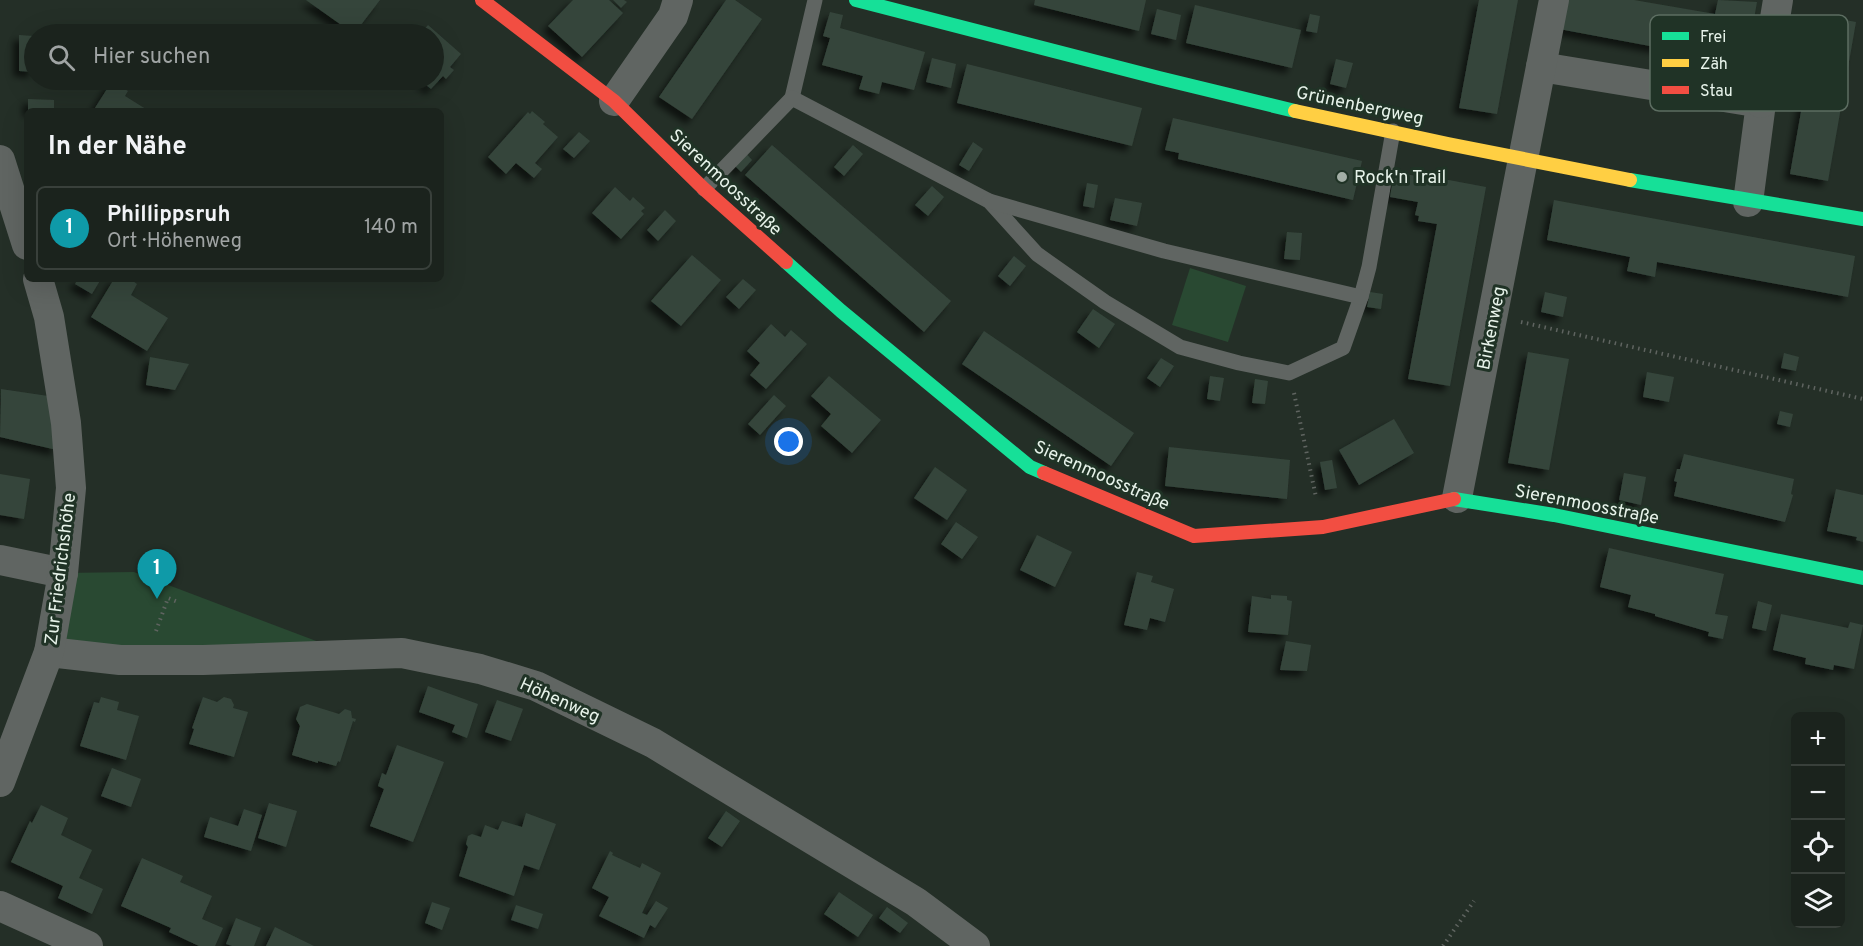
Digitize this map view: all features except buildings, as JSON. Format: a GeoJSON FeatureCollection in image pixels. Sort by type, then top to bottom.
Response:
{"type":"FeatureCollection","features":[{"type":"Feature","properties":{"kind":"street","name":"Sierenmoosstraße"},"geometry":{"type":"LineString","coordinates":[[482,0],[614,101],[704,189],[842,311],[1030,467],[1194,536],[1323,527],[1457,498],[1554,515],[1863,578]]}},
{"type":"Feature","properties":{"kind":"street"},"geometry":{"type":"LineString","coordinates":[[614,101],[673,16],[678,0]]}},
{"type":"Feature","properties":{"kind":"street","name":"Grünenbergweg"},"geometry":{"type":"LineString","coordinates":[[856,0],[1202,89],[1393,131],[1748,201],[1863,219]]}},
{"type":"Feature","properties":{"kind":"street","name":"Birkenweg"},"geometry":{"type":"LineString","coordinates":[[1457,498],[1554,0]]}},
{"type":"Feature","properties":{"kind":"street"},"geometry":{"type":"LineString","coordinates":[[1776,15],[1778,0]]}},
{"type":"Feature","properties":{"kind":"street"},"geometry":{"type":"LineString","coordinates":[[1541,67],[1650,85]]}},
{"type":"Feature","properties":{"kind":"street"},"geometry":{"type":"LineString","coordinates":[[1748,201],[1760,111]]}},
{"type":"Feature","properties":{"kind":"street"},"geometry":{"type":"LineString","coordinates":[[0,160],[15,228]]}},
{"type":"Feature","properties":{"kind":"street","name":"Zur Friedrichshöhe"},"geometry":{"type":"LineString","coordinates":[[0,782],[49,652],[63,573],[71,488],[66,423],[49,316],[39,282]]}},
{"type":"Feature","properties":{"kind":"street"},"geometry":{"type":"LineString","coordinates":[[0,560],[63,573]]}},
{"type":"Feature","properties":{"kind":"street","name":"Höhenweg"},"geometry":{"type":"LineString","coordinates":[[49,652],[120,660],[203,660],[402,653],[480,669],[536,686],[653,743],[916,902],[975,946]]}},
{"type":"Feature","properties":{"kind":"street"},"geometry":{"type":"LineString","coordinates":[[0,906],[88,946]]}},
{"type":"Feature","properties":{"kind":"lane"},"geometry":{"type":"LineString","coordinates":[[704,189],[792,98],[815,0]]}},
{"type":"Feature","properties":{"kind":"lane"},"geometry":{"type":"LineString","coordinates":[[792,98],[989,201],[1164,251],[1361,297]]}},
{"type":"Feature","properties":{"kind":"lane"},"geometry":{"type":"LineString","coordinates":[[989,201],[1037,254],[1105,302],[1180,347],[1239,363],[1289,373],[1343,348],[1369,267],[1393,131]]}},
{"type":"Feature","properties":{"kind":"path"},"geometry":{"type":"LineString","coordinates":[[1494,315],[1863,399]]}},
{"type":"Feature","properties":{"kind":"path"},"geometry":{"type":"LineString","coordinates":[[1289,373],[1323,527]]}},
{"type":"Feature","properties":{"kind":"path"},"geometry":{"type":"LineString","coordinates":[[1443,946],[1474,901]]}},
{"type":"Feature","properties":{"kind":"green space"},"geometry":{"type":"Polygon","coordinates":[[[1190,268],[1246,286],[1228,342],[1172,325],[1190,268]]]}},
{"type":"Feature","properties":{"kind":"green space"},"geometry":{"type":"Polygon","coordinates":[[[134,572],[348,653],[53,649],[63,573],[134,572]]]}},
{"type":"Feature","properties":{"kind":"traffic: fast"},"geometry":{"type":"LineString","coordinates":[[856,0],[1295,111]]}},
{"type":"Feature","properties":{"kind":"traffic: fast"},"geometry":{"type":"LineString","coordinates":[[1630,180],[1863,219]]}},
{"type":"Feature","properties":{"kind":"traffic: fast"},"geometry":{"type":"LineString","coordinates":[[786,262],[841,311],[1030,467],[1044,473]]}},
{"type":"Feature","properties":{"kind":"traffic: fast"},"geometry":{"type":"LineString","coordinates":[[1454,499],[1554,515],[1863,578]]}},
{"type":"Feature","properties":{"kind":"traffic: slow"},"geometry":{"type":"LineString","coordinates":[[1295,111],[1630,180]]}},
{"type":"Feature","properties":{"kind":"traffic: jam"},"geometry":{"type":"LineString","coordinates":[[482,0],[614,101],[704,189],[786,262]]}},
{"type":"Feature","properties":{"kind":"traffic: jam"},"geometry":{"type":"LineString","coordinates":[[1044,473],[1194,536],[1323,527],[1454,499]]}},
{"type":"Feature","properties":{"kind":"place","name":"Rock'n Trail"},"geometry":{"type":"Point","coordinates":[1342,177]}},
{"type":"Feature","properties":{"kind":"place","name":"Phillippsruh"},"geometry":{"type":"Point","coordinates":[157,599]}}]}
